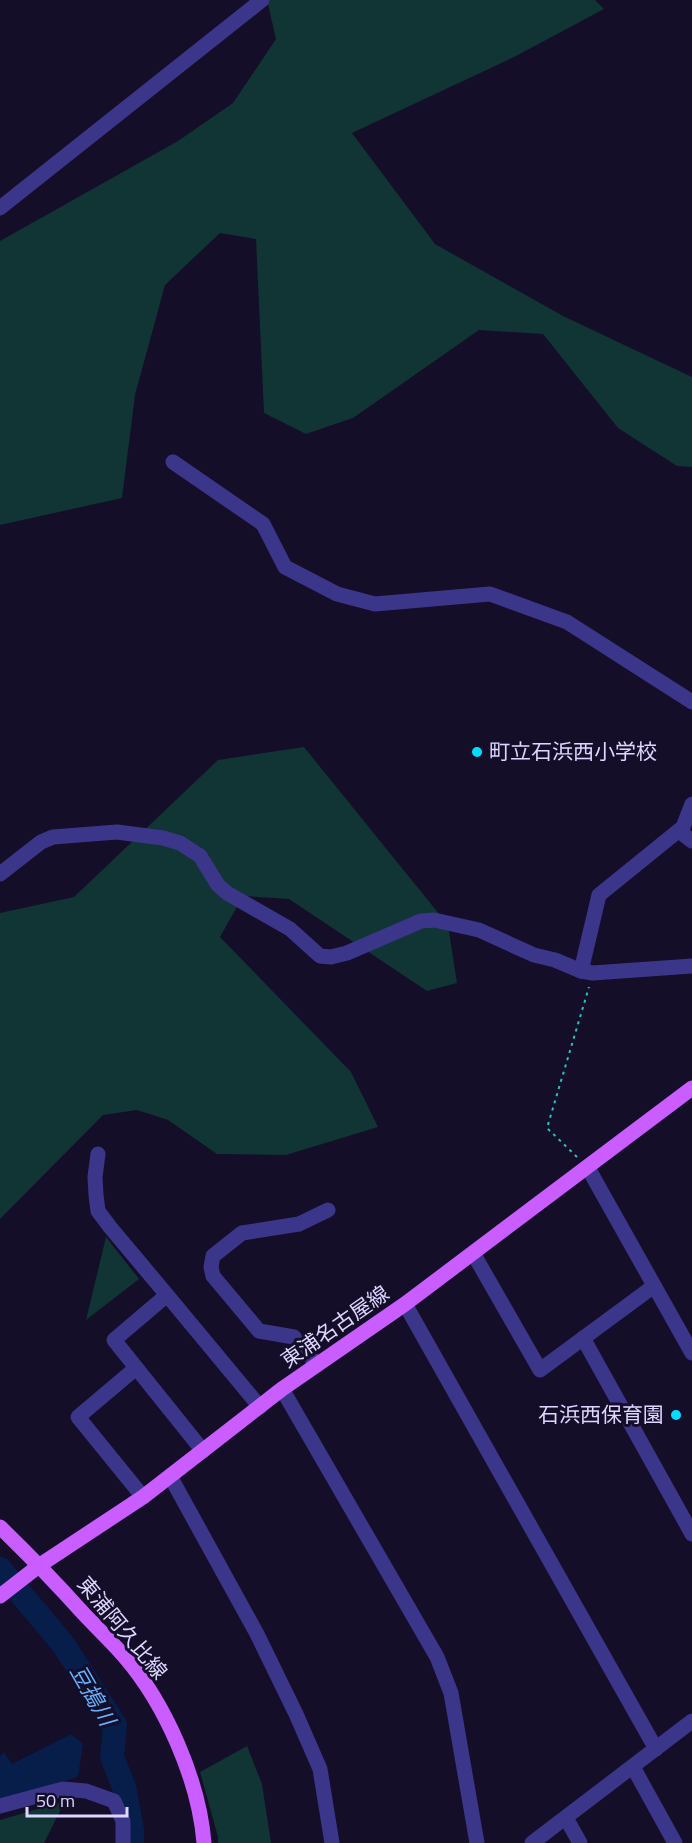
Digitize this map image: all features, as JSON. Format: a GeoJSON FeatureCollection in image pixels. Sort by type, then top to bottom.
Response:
{"type":"FeatureCollection","features":[{"type":"Feature","properties":{"kind":"main road","name":"東浦名古屋線"},"geometry":{"type":"LineString","coordinates":[[0,1596],[40,1565],[143,1497],[282,1389],[405,1304],[692,1088]]}},
{"type":"Feature","properties":{"kind":"main road","name":"東浦阿久比線"},"geometry":{"type":"LineString","coordinates":[[0,1527],[40,1565],[124,1656],[155,1700],[169,1724],[194,1792],[204,1843]]}},
{"type":"Feature","properties":{"kind":"street"},"geometry":{"type":"LineString","coordinates":[[0,208],[262,0]]}},
{"type":"Feature","properties":{"kind":"street"},"geometry":{"type":"LineString","coordinates":[[173,462],[263,524],[285,567],[337,594],[375,604],[490,594],[567,622],[692,702]]}},
{"type":"Feature","properties":{"kind":"street"},"geometry":{"type":"LineString","coordinates":[[587,972],[599,895],[679,831],[683,827],[692,804]]}},
{"type":"Feature","properties":{"kind":"street"},"geometry":{"type":"LineString","coordinates":[[679,831],[692,841]]}},
{"type":"Feature","properties":{"kind":"street"},"geometry":{"type":"LineString","coordinates":[[0,873],[42,842],[53,837],[117,832],[163,838],[180,843],[200,856],[218,885],[227,893],[290,929],[320,956],[331,957],[347,953],[421,921],[434,920],[479,930],[534,955],[587,972],[692,966]]}},
{"type":"Feature","properties":{"kind":"street"},"geometry":{"type":"LineString","coordinates":[[98,1154],[95,1176],[98,1211],[260,1407]]}},
{"type":"Feature","properties":{"kind":"street"},"geometry":{"type":"LineString","coordinates":[[588,1168],[692,1353]]}},
{"type":"Feature","properties":{"kind":"street"},"geometry":{"type":"LineString","coordinates":[[317,1365],[294,1337],[259,1331],[213,1276],[211,1267],[213,1256],[243,1233],[299,1224],[328,1210]]}},
{"type":"Feature","properties":{"kind":"street"},"geometry":{"type":"LineString","coordinates":[[473,1253],[540,1370],[654,1286]]}},
{"type":"Feature","properties":{"kind":"street"},"geometry":{"type":"LineString","coordinates":[[167,1295],[114,1340],[203,1451]]}},
{"type":"Feature","properties":{"kind":"street"},"geometry":{"type":"LineString","coordinates":[[405,1304],[656,1749]]}},
{"type":"Feature","properties":{"kind":"street"},"geometry":{"type":"LineString","coordinates":[[583,1338],[692,1534]]}},
{"type":"Feature","properties":{"kind":"street"},"geometry":{"type":"LineString","coordinates":[[136,1368],[78,1417],[143,1497]]}},
{"type":"Feature","properties":{"kind":"street"},"geometry":{"type":"LineString","coordinates":[[282,1389],[437,1657],[451,1693],[477,1843]]}},
{"type":"Feature","properties":{"kind":"street"},"geometry":{"type":"LineString","coordinates":[[170,1476],[257,1634],[296,1714],[320,1769],[332,1843]]}},
{"type":"Feature","properties":{"kind":"street"},"geometry":{"type":"LineString","coordinates":[[532,1843],[692,1721]]}},
{"type":"Feature","properties":{"kind":"street"},"geometry":{"type":"LineString","coordinates":[[633,1767],[675,1843]]}},
{"type":"Feature","properties":{"kind":"street"},"geometry":{"type":"LineString","coordinates":[[0,1806],[63,1789],[86,1791],[114,1801],[123,1821],[123,1843]]}},
{"type":"Feature","properties":{"kind":"street"},"geometry":{"type":"LineString","coordinates":[[566,1818],[580,1843]]}},
{"type":"Feature","properties":{"kind":"path"},"geometry":{"type":"LineString","coordinates":[[587,972],[547,1128],[588,1168]]}},
{"type":"Feature","properties":{"kind":"green space"},"geometry":{"type":"Polygon","coordinates":[[[267,0],[595,0],[604,9],[514,57],[352,133],[435,244],[563,316],[692,377],[692,467],[677,466],[618,428],[543,334],[479,330],[353,418],[306,434],[264,413],[256,239],[220,233],[165,285],[135,395],[122,498],[0,525],[0,241],[178,141],[233,103],[276,39],[267,0]]]}},
{"type":"Feature","properties":{"kind":"green space"},"geometry":{"type":"Polygon","coordinates":[[[304,747],[448,925],[457,983],[427,991],[289,899],[243,896],[220,937],[351,1072],[378,1127],[286,1155],[217,1154],[168,1120],[137,1110],[103,1115],[0,1219],[0,913],[74,897],[218,760],[304,747]]]}},
{"type":"Feature","properties":{"kind":"green space"},"geometry":{"type":"Polygon","coordinates":[[[106,1237],[139,1279],[86,1320],[106,1237]]]}},
{"type":"Feature","properties":{"kind":"green space"},"geometry":{"type":"Polygon","coordinates":[[[247,1746],[262,1784],[271,1843],[218,1843],[200,1772],[247,1746]]]}},
{"type":"Feature","properties":{"kind":"green space"},"geometry":{"type":"Polygon","coordinates":[[[65,1801],[44,1843],[0,1843],[0,1820],[65,1801]]]}},
{"type":"Feature","properties":{"kind":"water"},"geometry":{"type":"Polygon","coordinates":[[[71,1734],[83,1744],[78,1777],[0,1802],[0,1756],[4,1752],[12,1764],[71,1734]]]}},
{"type":"Feature","properties":{"kind":"waterway","name":"豆搗川"},"geometry":{"type":"LineString","coordinates":[[0,1569],[63,1644],[115,1725],[112,1757],[124,1787],[132,1829],[132,1843]]}},
{"type":"Feature","properties":{"kind":"place","name":"町立石浜西小学校"},"geometry":{"type":"Point","coordinates":[477,752]}},
{"type":"Feature","properties":{"kind":"place","name":"石浜西保育園"},"geometry":{"type":"Point","coordinates":[676,1415]}}]}
